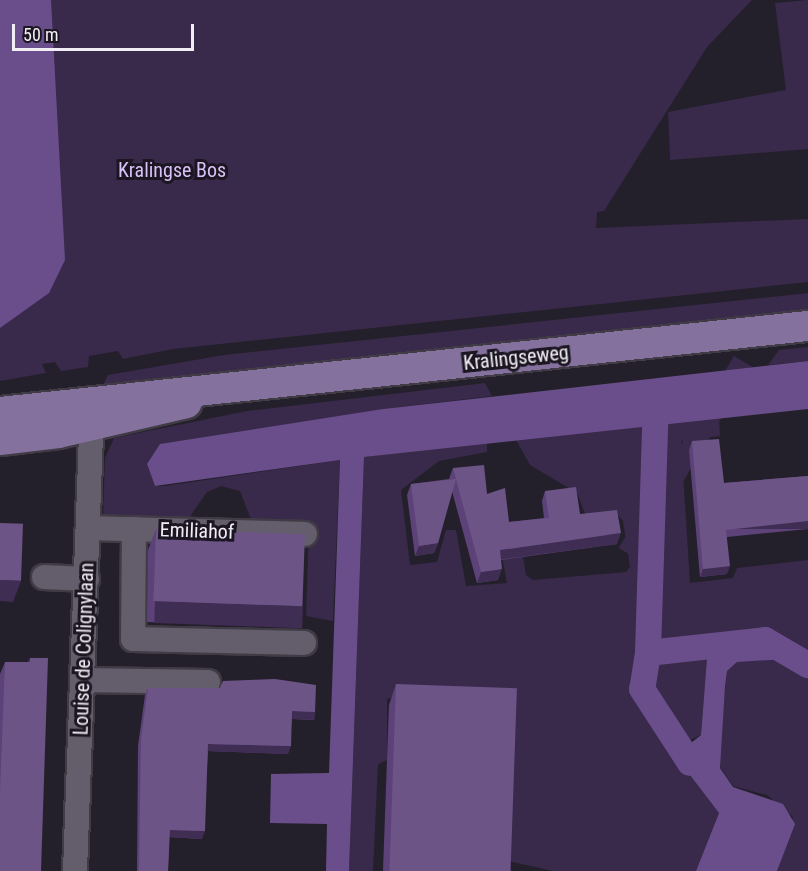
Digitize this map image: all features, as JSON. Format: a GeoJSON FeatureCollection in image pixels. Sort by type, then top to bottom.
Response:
{"type":"FeatureCollection","features":[{"type":"Feature","properties":{"kind":"main road","name":"Kralingseweg"},"geometry":{"type":"LineString","coordinates":[[0,440],[89,414],[224,391],[808,326]]}},
{"type":"Feature","properties":{"kind":"main road","name":"Kralingseweg"},"geometry":{"type":"LineString","coordinates":[[0,412],[89,414]]}},
{"type":"Feature","properties":{"kind":"street","name":"Louise de Colignylaan"},"geometry":{"type":"LineString","coordinates":[[75,871],[89,528],[89,414]]}},
{"type":"Feature","properties":{"kind":"street","name":"Emiliahof"},"geometry":{"type":"LineString","coordinates":[[89,528],[305,534]]}},
{"type":"Feature","properties":{"kind":"street"},"geometry":{"type":"LineString","coordinates":[[134,528],[133,639],[304,643]]}},
{"type":"Feature","properties":{"kind":"street"},"geometry":{"type":"LineString","coordinates":[[44,577],[87,579]]}},
{"type":"Feature","properties":{"kind":"street"},"geometry":{"type":"LineString","coordinates":[[83,680],[208,682]]}},
{"type":"Feature","properties":{"kind":"street"},"geometry":{"type":"LineString","coordinates":[[75,871],[90,871]]}},
{"type":"Feature","properties":{"kind":"green space","name":"Kralingse Bos"},"geometry":{"type":"Polygon","coordinates":[[[0,0],[752,0],[707,47],[604,211],[597,212],[596,228],[808,219],[808,282],[173,349],[123,359],[118,351],[89,356],[88,367],[61,371],[55,362],[42,364],[46,373],[0,381],[0,0]]]}},
{"type":"Feature","properties":{"kind":"green space"},"geometry":{"type":"Polygon","coordinates":[[[808,0],[808,149],[670,160],[668,112],[786,90],[775,3],[808,0]]]}},
{"type":"Feature","properties":{"kind":"green space"},"geometry":{"type":"Polygon","coordinates":[[[808,293],[808,311],[100,391],[108,375],[224,355],[808,293]]]}},
{"type":"Feature","properties":{"kind":"green space"},"geometry":{"type":"Polygon","coordinates":[[[808,347],[808,361],[768,365],[779,350],[808,347]]]}},
{"type":"Feature","properties":{"kind":"green space"},"geometry":{"type":"Polygon","coordinates":[[[734,356],[752,367],[637,559],[619,548],[734,356]]]}},
{"type":"Feature","properties":{"kind":"green space"},"geometry":{"type":"Polygon","coordinates":[[[485,383],[492,396],[383,409],[147,464],[155,486],[165,486],[340,460],[333,621],[306,616],[309,527],[252,522],[240,491],[221,486],[207,492],[186,522],[103,516],[105,458],[114,438],[247,411],[485,383]]]}},
{"type":"Feature","properties":{"kind":"green space"},"geometry":{"type":"Polygon","coordinates":[[[719,418],[720,436],[681,441],[690,583],[733,578],[737,568],[808,560],[808,871],[777,871],[793,817],[767,795],[733,786],[717,762],[727,671],[737,662],[759,657],[752,641],[723,639],[707,658],[701,735],[669,749],[719,813],[696,871],[553,871],[504,860],[396,697],[387,699],[387,760],[378,764],[373,871],[349,871],[364,457],[487,442],[487,452],[439,461],[401,490],[410,565],[437,562],[446,530],[456,530],[466,586],[507,583],[498,535],[519,532],[526,575],[533,580],[626,572],[630,567],[623,521],[618,515],[586,516],[577,493],[530,465],[515,438],[719,418]]]}},
{"type":"Feature","properties":{"kind":"shaded area"},"geometry":{"type":"Polygon","coordinates":[[[0,0],[51,0],[65,260],[49,293],[0,328],[0,0]]]}},
{"type":"Feature","properties":{"kind":"shaded area"},"geometry":{"type":"Polygon","coordinates":[[[808,361],[808,409],[364,457],[349,871],[326,871],[327,824],[270,823],[271,774],[329,773],[340,460],[155,486],[147,464],[160,444],[383,409],[808,361]]]}},
{"type":"Feature","properties":{"kind":"shaded area"},"geometry":{"type":"Polygon","coordinates":[[[723,639],[790,644],[807,651],[801,658],[737,662],[727,671],[720,768],[733,787],[783,804],[795,824],[777,871],[696,871],[719,813],[666,744],[670,736],[691,743],[701,735],[707,658],[723,639]]]}},
{"type":"Feature","properties":{"kind":"building"},"geometry":{"type":"Polygon","coordinates":[[[719,439],[724,483],[808,476],[808,521],[726,530],[730,566],[703,569],[692,441],[719,439]]]}},
{"type":"Feature","properties":{"kind":"building"},"geometry":{"type":"Polygon","coordinates":[[[484,465],[487,494],[505,488],[509,522],[549,518],[545,491],[576,487],[580,514],[617,510],[621,533],[500,550],[502,569],[481,572],[453,468],[484,465]]]}},
{"type":"Feature","properties":{"kind":"building"},"geometry":{"type":"Polygon","coordinates":[[[456,479],[438,543],[419,546],[411,484],[456,479]]]}},
{"type":"Feature","properties":{"kind":"building"},"geometry":{"type":"Polygon","coordinates":[[[0,523],[23,524],[21,581],[0,580],[0,523]]]}},
{"type":"Feature","properties":{"kind":"building"},"geometry":{"type":"Polygon","coordinates":[[[156,529],[305,534],[302,606],[153,601],[156,529]]]}},
{"type":"Feature","properties":{"kind":"building"},"geometry":{"type":"Polygon","coordinates":[[[30,658],[48,658],[41,871],[0,871],[0,793],[5,662],[30,662],[30,658]]]}},
{"type":"Feature","properties":{"kind":"building"},"geometry":{"type":"Polygon","coordinates":[[[275,679],[316,685],[315,712],[292,711],[291,746],[208,744],[205,831],[170,830],[168,871],[139,871],[141,739],[148,688],[220,688],[223,681],[275,679]]]}},
{"type":"Feature","properties":{"kind":"building"},"geometry":{"type":"Polygon","coordinates":[[[396,684],[517,688],[511,871],[389,871],[396,684]]]}},
{"type":"Feature","properties":{"kind":"waterway"},"geometry":{"type":"LineString","coordinates":[[656,398],[648,653],[765,640],[808,665]]}},
{"type":"Feature","properties":{"kind":"waterway"},"geometry":{"type":"LineString","coordinates":[[648,653],[642,689],[690,763]]}}]}
